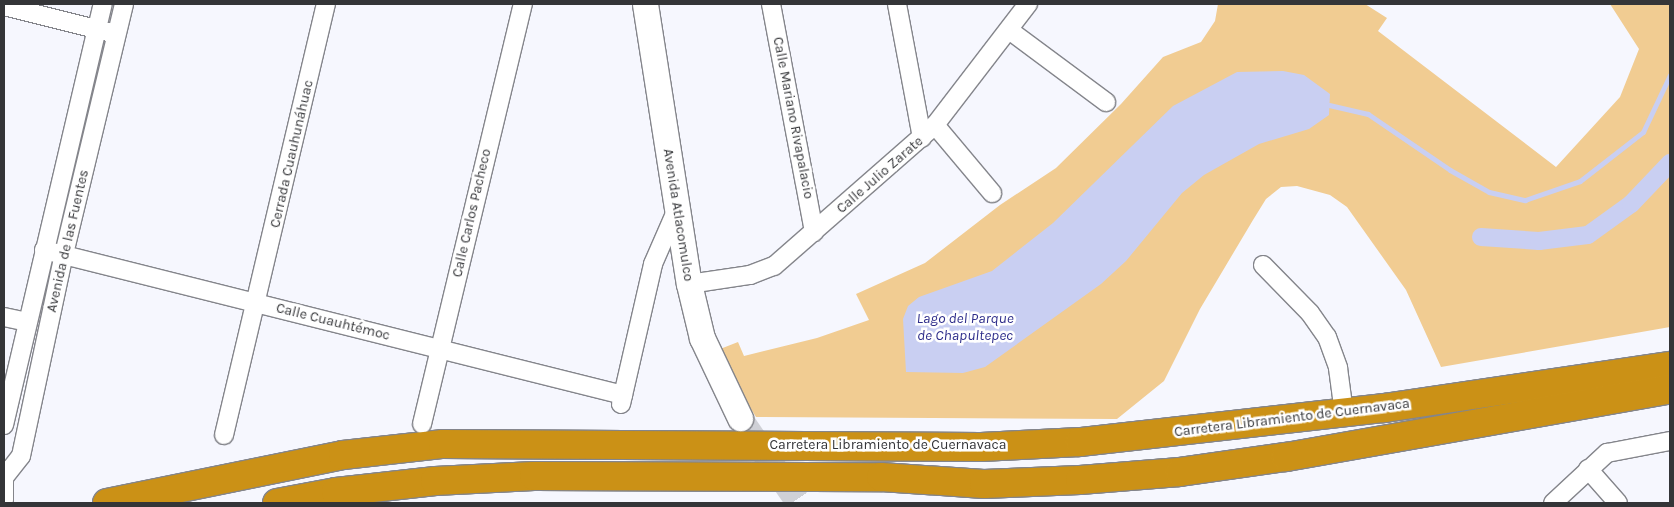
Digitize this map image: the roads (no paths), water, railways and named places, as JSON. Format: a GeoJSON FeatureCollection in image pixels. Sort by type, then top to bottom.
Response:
{"type":"FeatureCollection","features":[{"type":"Feature","properties":{"kind":"highway","name":"Carretera Libramiento de Cuernavaca"},"geometry":{"type":"LineString","coordinates":[[107,503],[343,455],[443,444],[982,447],[1080,442],[1344,413],[1670,366]]}},
{"type":"Feature","properties":{"kind":"highway"},"geometry":{"type":"LineString","coordinates":[[277,503],[336,492],[435,481],[534,476],[880,477],[984,484],[1080,480],[1180,472],[1286,457],[1670,389]]}},
{"type":"Feature","properties":{"kind":"main road","name":"Avenida Atlacomulco"},"geometry":{"type":"LineString","coordinates":[[645,4],[689,284],[702,338],[740,418]]}},
{"type":"Feature","properties":{"kind":"street","name":"Avenida de las Fuentes"},"geometry":{"type":"LineString","coordinates":[[4,425],[6,403],[103,4]]}},
{"type":"Feature","properties":{"kind":"street","name":"Avenida de las Fuentes"},"geometry":{"type":"LineString","coordinates":[[4,498],[5,472],[21,456],[64,254],[124,4]]}},
{"type":"Feature","properties":{"kind":"street","name":"Cerrada Cuauhunáhuac"},"geometry":{"type":"LineString","coordinates":[[224,435],[258,303],[326,4]]}},
{"type":"Feature","properties":{"kind":"street","name":"Calle Carlos Pacheco"},"geometry":{"type":"LineString","coordinates":[[422,424],[524,4]]}},
{"type":"Feature","properties":{"kind":"street","name":"Calle Mariano Rivapalacio"},"geometry":{"type":"LineString","coordinates":[[771,4],[814,232]]}},
{"type":"Feature","properties":{"kind":"street"},"geometry":{"type":"LineString","coordinates":[[897,4],[922,138]]}},
{"type":"Feature","properties":{"kind":"street","name":"Calle Julio Zarate"},"geometry":{"type":"LineString","coordinates":[[689,284],[750,275],[774,266],[935,125],[1028,4]]}},
{"type":"Feature","properties":{"kind":"street"},"geometry":{"type":"LineString","coordinates":[[4,6],[116,34]]}},
{"type":"Feature","properties":{"kind":"street"},"geometry":{"type":"LineString","coordinates":[[1009,30],[1106,102]]}},
{"type":"Feature","properties":{"kind":"street"},"geometry":{"type":"LineString","coordinates":[[935,125],[992,193]]}},
{"type":"Feature","properties":{"kind":"street","name":"Calle Cuauhtémoc"},"geometry":{"type":"LineString","coordinates":[[44,250],[440,349],[622,399],[653,264],[677,209]]}},
{"type":"Feature","properties":{"kind":"street"},"geometry":{"type":"LineString","coordinates":[[1263,266],[1310,313],[1327,336],[1338,368],[1344,413]]}},
{"type":"Feature","properties":{"kind":"street"},"geometry":{"type":"LineString","coordinates":[[4,317],[27,322]]}},
{"type":"Feature","properties":{"kind":"street"},"geometry":{"type":"LineString","coordinates":[[1553,503],[1606,453],[1670,441]]}},
{"type":"Feature","properties":{"kind":"street"},"geometry":{"type":"LineString","coordinates":[[1588,469],[1618,503]]}},
{"type":"Feature","properties":{"kind":"water","name":"Lago del Parque de Chapultepec"},"geometry":{"type":"Polygon","coordinates":[[[1283,71],[1304,75],[1330,94],[1329,115],[1309,129],[1259,144],[1204,175],[1182,193],[1126,261],[1101,284],[985,367],[963,373],[906,372],[903,319],[908,306],[919,297],[992,271],[1053,223],[1173,106],[1237,72],[1283,71]]]}},
{"type":"Feature","properties":{"kind":"waterway"},"geometry":{"type":"LineString","coordinates":[[1329,105],[1368,114],[1450,170],[1489,192],[1525,200],[1580,181],[1643,132],[1670,75]]}},
{"type":"Feature","properties":{"kind":"waterway"},"geometry":{"type":"LineString","coordinates":[[1481,237],[1539,241],[1588,235],[1631,204],[1670,163]]}},
{"type":"Feature","properties":{"kind":"tunnel"},"geometry":{"type":"LineString","coordinates":[[740,418],[799,503]]}}]}
